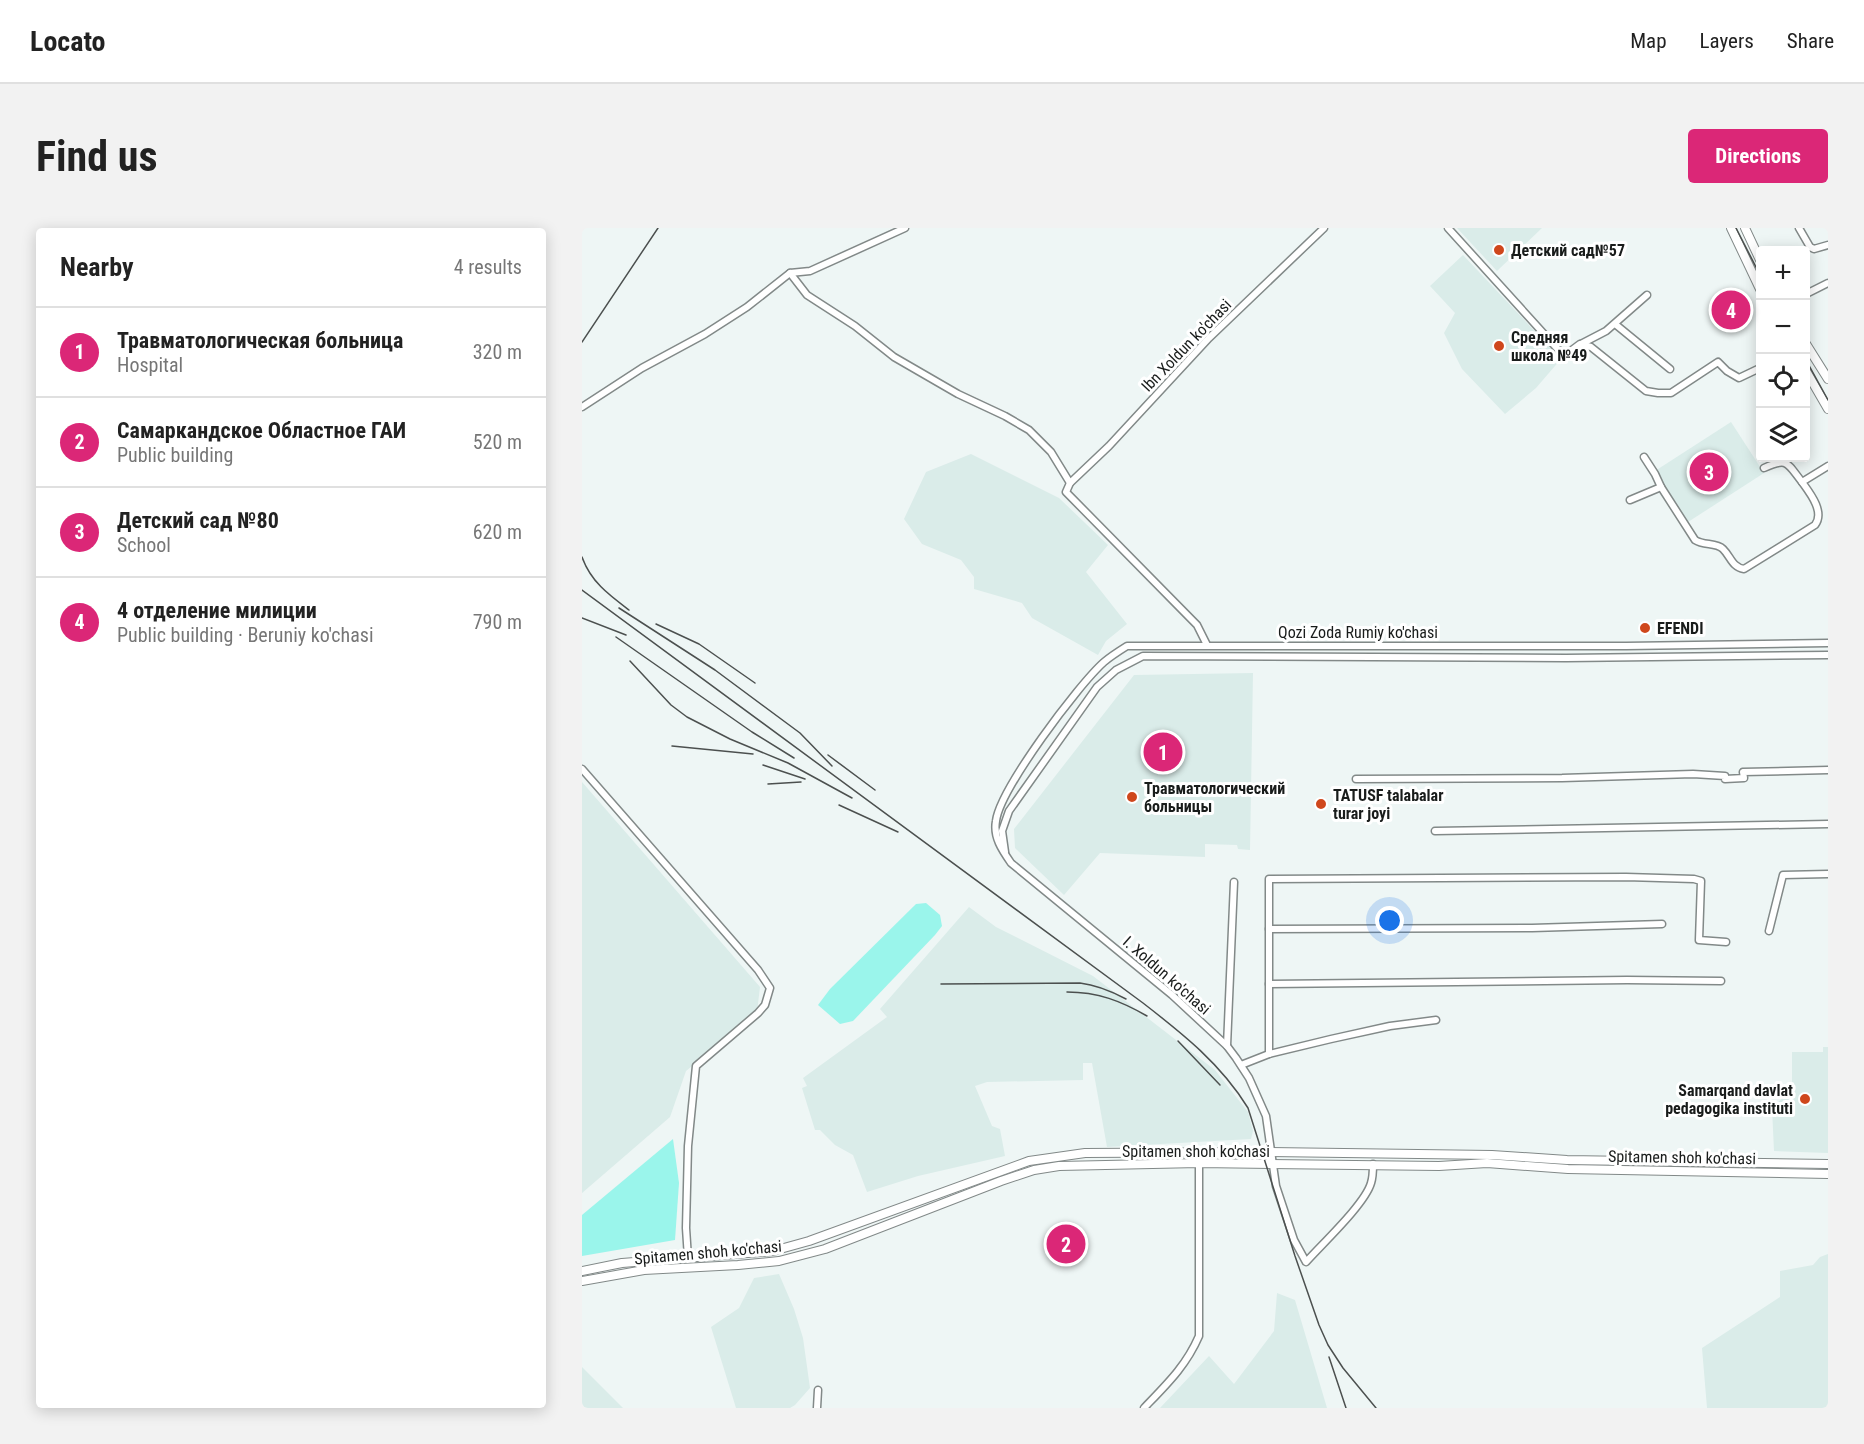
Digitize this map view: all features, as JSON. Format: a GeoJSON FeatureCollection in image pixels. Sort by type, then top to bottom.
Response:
{"type":"FeatureCollection","features":[{"type":"Feature","properties":{"kind":"main road"},"geometry":{"type":"LineString","coordinates":[[1731,228],[1756,278]]}},
{"type":"Feature","properties":{"kind":"main road"},"geometry":{"type":"LineString","coordinates":[[1745,228],[1756,250]]}},
{"type":"Feature","properties":{"kind":"main road"},"geometry":{"type":"LineString","coordinates":[[1810,350],[1827,375]]}},
{"type":"Feature","properties":{"kind":"main road"},"geometry":{"type":"LineString","coordinates":[[1810,378],[1828,409]]}},
{"type":"Feature","properties":{"kind":"main road","name":"Spitamen shoh ko'chasi"},"geometry":{"type":"LineString","coordinates":[[582,1271],[622,1263],[773,1251],[808,1241],[1029,1161],[1085,1153],[1272,1152],[1492,1155],[1567,1160],[1828,1164]]}},
{"type":"Feature","properties":{"kind":"main road","name":"Spitamen shoh ko'chasi"},"geometry":{"type":"LineString","coordinates":[[582,1281],[644,1270],[779,1261],[825,1249],[1000,1181],[1034,1170],[1059,1167],[1199,1163],[1439,1166],[1487,1163],[1568,1169],[1828,1174]]}},
{"type":"Feature","properties":{"kind":"street"},"geometry":{"type":"LineString","coordinates":[[582,407],[642,368],[705,334],[747,307],[789,273],[810,271],[905,228]]}},
{"type":"Feature","properties":{"kind":"street","name":"Ibn Xoldun ko'chasi"},"geometry":{"type":"LineString","coordinates":[[1070,483],[1109,446],[1209,338],[1324,228]]}},
{"type":"Feature","properties":{"kind":"street"},"geometry":{"type":"LineString","coordinates":[[1448,228],[1564,356],[1580,344],[1606,331],[1647,295]]}},
{"type":"Feature","properties":{"kind":"street"},"geometry":{"type":"LineString","coordinates":[[1799,228],[1809,247],[1814,249],[1828,245]]}},
{"type":"Feature","properties":{"kind":"street"},"geometry":{"type":"LineString","coordinates":[[789,273],[807,295],[855,326],[894,357],[958,394],[1029,430],[1051,452],[1070,483],[1065,492],[1197,625],[1208,645]]}},
{"type":"Feature","properties":{"kind":"street"},"geometry":{"type":"LineString","coordinates":[[1810,292],[1828,283]]}},
{"type":"Feature","properties":{"kind":"street"},"geometry":{"type":"LineString","coordinates":[[1615,324],[1670,369]]}},
{"type":"Feature","properties":{"kind":"street"},"geometry":{"type":"LineString","coordinates":[[1580,344],[1591,347],[1646,391],[1658,393],[1671,393],[1718,362],[1739,378],[1756,370]]}},
{"type":"Feature","properties":{"kind":"street"},"geometry":{"type":"LineString","coordinates":[[1644,457],[1695,540],[1701,544],[1716,545],[1722,548],[1733,564],[1744,569],[1815,525],[1819,519],[1820,513],[1802,482],[1787,464],[1779,461],[1764,468]]}},
{"type":"Feature","properties":{"kind":"street"},"geometry":{"type":"LineString","coordinates":[[1802,482],[1828,466]]}},
{"type":"Feature","properties":{"kind":"street"},"geometry":{"type":"LineString","coordinates":[[1630,500],[1661,487]]}},
{"type":"Feature","properties":{"kind":"street","name":"Qozi Zoda Rumiy ko'chasi"},"geometry":{"type":"LineString","coordinates":[[997,837],[995,822],[1010,784],[1057,719],[1104,663],[1127,646],[1626,646],[1828,643]]}},
{"type":"Feature","properties":{"kind":"street","name":"Qozi Zoda Rumiy ko'chasi"},"geometry":{"type":"LineString","coordinates":[[1006,855],[1002,831],[1009,810],[1097,687],[1116,670],[1143,656],[1566,658],[1828,655]]}},
{"type":"Feature","properties":{"kind":"street"},"geometry":{"type":"LineString","coordinates":[[582,769],[758,970],[770,988],[765,1005],[758,1013],[696,1066],[688,1146],[686,1228],[688,1258]]}},
{"type":"Feature","properties":{"kind":"street"},"geometry":{"type":"LineString","coordinates":[[1356,779],[1562,778],[1693,774],[1725,776],[1725,779],[1744,778],[1743,772],[1828,770]]}},
{"type":"Feature","properties":{"kind":"street"},"geometry":{"type":"LineString","coordinates":[[1435,831],[1828,824]]}},
{"type":"Feature","properties":{"kind":"street","name":"I. Xoldun ko'chasi"},"geometry":{"type":"LineString","coordinates":[[997,837],[1011,863],[1172,995],[1227,1046],[1241,1065],[1266,1116],[1276,1186],[1294,1240],[1306,1262],[1346,1219],[1369,1188],[1373,1164]]}},
{"type":"Feature","properties":{"kind":"street"},"geometry":{"type":"LineString","coordinates":[[1769,932],[1783,875],[1828,874]]}},
{"type":"Feature","properties":{"kind":"street"},"geometry":{"type":"LineString","coordinates":[[1269,1054],[1269,879],[1637,877],[1701,881],[1699,940],[1726,942]]}},
{"type":"Feature","properties":{"kind":"street"},"geometry":{"type":"LineString","coordinates":[[1227,1046],[1234,882]]}},
{"type":"Feature","properties":{"kind":"street"},"geometry":{"type":"LineString","coordinates":[[1269,929],[1532,928],[1662,924]]}},
{"type":"Feature","properties":{"kind":"street"},"geometry":{"type":"LineString","coordinates":[[1269,984],[1721,981]]}},
{"type":"Feature","properties":{"kind":"street"},"geometry":{"type":"LineString","coordinates":[[1241,1065],[1269,1054],[1390,1026],[1436,1020]]}},
{"type":"Feature","properties":{"kind":"street"},"geometry":{"type":"LineString","coordinates":[[1144,1408],[1178,1373],[1190,1357],[1199,1336],[1199,1163]]}},
{"type":"Feature","properties":{"kind":"street"},"geometry":{"type":"LineString","coordinates":[[818,1390],[818,1408]]}},
{"type":"Feature","properties":{"kind":"shaded area","name":"Детский сад№57"},"geometry":{"type":"Polygon","coordinates":[[[1457,228],[1542,228],[1497,271],[1457,228]]]}},
{"type":"Feature","properties":{"kind":"shaded area","name":"Средняя школа №49"},"geometry":{"type":"Polygon","coordinates":[[[1463,255],[1561,359],[1536,388],[1505,414],[1462,369],[1444,333],[1455,313],[1430,286],[1463,255]]]}},
{"type":"Feature","properties":{"kind":"shaded area"},"geometry":{"type":"Polygon","coordinates":[[[1731,422],[1764,473],[1688,522],[1655,471],[1731,422]]]}},
{"type":"Feature","properties":{"kind":"shaded area"},"geometry":{"type":"Polygon","coordinates":[[[971,454],[1059,498],[1108,545],[1086,572],[1127,624],[1106,641],[1098,655],[1032,618],[1022,603],[974,589],[974,577],[961,560],[922,544],[904,519],[926,472],[971,454]]]}},
{"type":"Feature","properties":{"kind":"shaded area"},"geometry":{"type":"Polygon","coordinates":[[[1253,673],[1250,850],[1238,849],[1237,845],[1205,844],[1205,857],[1100,853],[1064,895],[1015,848],[1014,829],[1134,675],[1253,673]]]}},
{"type":"Feature","properties":{"kind":"shaded area"},"geometry":{"type":"Polygon","coordinates":[[[582,782],[760,987],[757,1012],[686,1071],[670,1117],[582,1193],[582,782]]]}},
{"type":"Feature","properties":{"kind":"shaded area"},"geometry":{"type":"Polygon","coordinates":[[[926,903],[940,915],[942,926],[853,1021],[840,1024],[818,1005],[830,989],[916,904],[926,903]]]}},
{"type":"Feature","properties":{"kind":"shaded area"},"geometry":{"type":"Polygon","coordinates":[[[969,907],[996,927],[1093,976],[1215,1070],[1248,1112],[1253,1131],[1251,1139],[1107,1147],[1092,1063],[1083,1063],[1083,1080],[987,1082],[975,1086],[992,1126],[1000,1129],[1005,1156],[918,1176],[867,1192],[853,1155],[835,1145],[820,1130],[815,1130],[802,1088],[807,1086],[803,1078],[887,1017],[880,1009],[969,907]]]}},
{"type":"Feature","properties":{"kind":"shaded area","name":"Samarqand davlat pedagogika instituti"},"geometry":{"type":"Polygon","coordinates":[[[1823,1047],[1828,1047],[1828,1153],[1774,1151],[1772,1108],[1792,1089],[1792,1052],[1823,1052],[1823,1047]]]}},
{"type":"Feature","properties":{"kind":"shaded area"},"geometry":{"type":"Polygon","coordinates":[[[673,1139],[679,1183],[675,1240],[582,1256],[582,1215],[673,1139]]]}},
{"type":"Feature","properties":{"kind":"shaded area"},"geometry":{"type":"Polygon","coordinates":[[[1828,1254],[1828,1408],[1707,1408],[1702,1348],[1780,1297],[1780,1271],[1813,1265],[1820,1257],[1828,1254]]]}},
{"type":"Feature","properties":{"kind":"shaded area"},"geometry":{"type":"Polygon","coordinates":[[[779,1274],[803,1338],[810,1388],[790,1408],[736,1408],[711,1327],[739,1308],[754,1278],[779,1274]]]}},
{"type":"Feature","properties":{"kind":"shaded area"},"geometry":{"type":"Polygon","coordinates":[[[1277,1293],[1295,1300],[1327,1408],[1160,1408],[1209,1356],[1234,1384],[1274,1331],[1277,1293]]]}},
{"type":"Feature","properties":{"kind":"shaded area"},"geometry":{"type":"Polygon","coordinates":[[[582,1367],[623,1408],[582,1408],[582,1367]]]}},
{"type":"Feature","properties":{"kind":"tram line"},"geometry":{"type":"LineString","coordinates":[[1736,228],[1756,267]]}},
{"type":"Feature","properties":{"kind":"tram line"},"geometry":{"type":"LineString","coordinates":[[1810,367],[1828,400]]}},
{"type":"Feature","properties":{"kind":"railway"},"geometry":{"type":"LineString","coordinates":[[582,342],[658,228]]}},
{"type":"Feature","properties":{"kind":"railway"},"geometry":{"type":"LineString","coordinates":[[582,557],[596,581],[629,610]]}},
{"type":"Feature","properties":{"kind":"railway"},"geometry":{"type":"LineString","coordinates":[[582,590],[1143,1003],[1187,1038],[1226,1077],[1248,1108],[1295,1256],[1328,1345],[1343,1368],[1376,1408]]}},
{"type":"Feature","properties":{"kind":"railway"},"geometry":{"type":"LineString","coordinates":[[619,608],[715,670],[800,733],[832,766]]}},
{"type":"Feature","properties":{"kind":"railway"},"geometry":{"type":"LineString","coordinates":[[582,618],[626,635]]}},
{"type":"Feature","properties":{"kind":"railway"},"geometry":{"type":"LineString","coordinates":[[656,624],[699,644],[755,683]]}},
{"type":"Feature","properties":{"kind":"railway"},"geometry":{"type":"LineString","coordinates":[[616,637],[752,732],[794,758]]}},
{"type":"Feature","properties":{"kind":"railway"},"geometry":{"type":"LineString","coordinates":[[630,661],[671,705],[687,717],[730,739],[788,763],[852,798]]}},
{"type":"Feature","properties":{"kind":"railway"},"geometry":{"type":"LineString","coordinates":[[672,746],[753,754]]}},
{"type":"Feature","properties":{"kind":"railway"},"geometry":{"type":"LineString","coordinates":[[828,755],[875,790]]}},
{"type":"Feature","properties":{"kind":"railway"},"geometry":{"type":"LineString","coordinates":[[763,765],[805,779]]}},
{"type":"Feature","properties":{"kind":"railway"},"geometry":{"type":"LineString","coordinates":[[768,784],[801,782]]}},
{"type":"Feature","properties":{"kind":"railway"},"geometry":{"type":"LineString","coordinates":[[839,805],[898,832]]}},
{"type":"Feature","properties":{"kind":"railway"},"geometry":{"type":"LineString","coordinates":[[941,984],[1080,983],[1104,989],[1126,999]]}},
{"type":"Feature","properties":{"kind":"railway"},"geometry":{"type":"LineString","coordinates":[[1067,992],[1109,998],[1147,1016]]}},
{"type":"Feature","properties":{"kind":"railway"},"geometry":{"type":"LineString","coordinates":[[1178,1041],[1220,1085]]}},
{"type":"Feature","properties":{"kind":"railway"},"geometry":{"type":"LineString","coordinates":[[1329,1357],[1346,1408]]}},
{"type":"Feature","properties":{"kind":"place","name":"Детский сад№57"},"geometry":{"type":"Point","coordinates":[1499,250]}},
{"type":"Feature","properties":{"kind":"place","name":"4 отделение милиции"},"geometry":{"type":"Point","coordinates":[1731,310]}},
{"type":"Feature","properties":{"kind":"place","name":"Средняя школа №49"},"geometry":{"type":"Point","coordinates":[1499,346]}},
{"type":"Feature","properties":{"kind":"place","name":"Детский сад №80"},"geometry":{"type":"Point","coordinates":[1709,472]}},
{"type":"Feature","properties":{"kind":"place","name":"EFENDI"},"geometry":{"type":"Point","coordinates":[1645,628]}},
{"type":"Feature","properties":{"kind":"place","name":"Травматологическая больница"},"geometry":{"type":"Point","coordinates":[1163,752]}},
{"type":"Feature","properties":{"kind":"place","name":"Травматологический больницы"},"geometry":{"type":"Point","coordinates":[1132,797]}},
{"type":"Feature","properties":{"kind":"place","name":"TATUSF talabalar turar joyi"},"geometry":{"type":"Point","coordinates":[1321,804]}},
{"type":"Feature","properties":{"kind":"place","name":"Samarqand davlat pedagogika instituti"},"geometry":{"type":"Point","coordinates":[1805,1099]}},
{"type":"Feature","properties":{"kind":"place","name":"Самаркандское Областное ГАИ"},"geometry":{"type":"Point","coordinates":[1066,1244]}}]}
